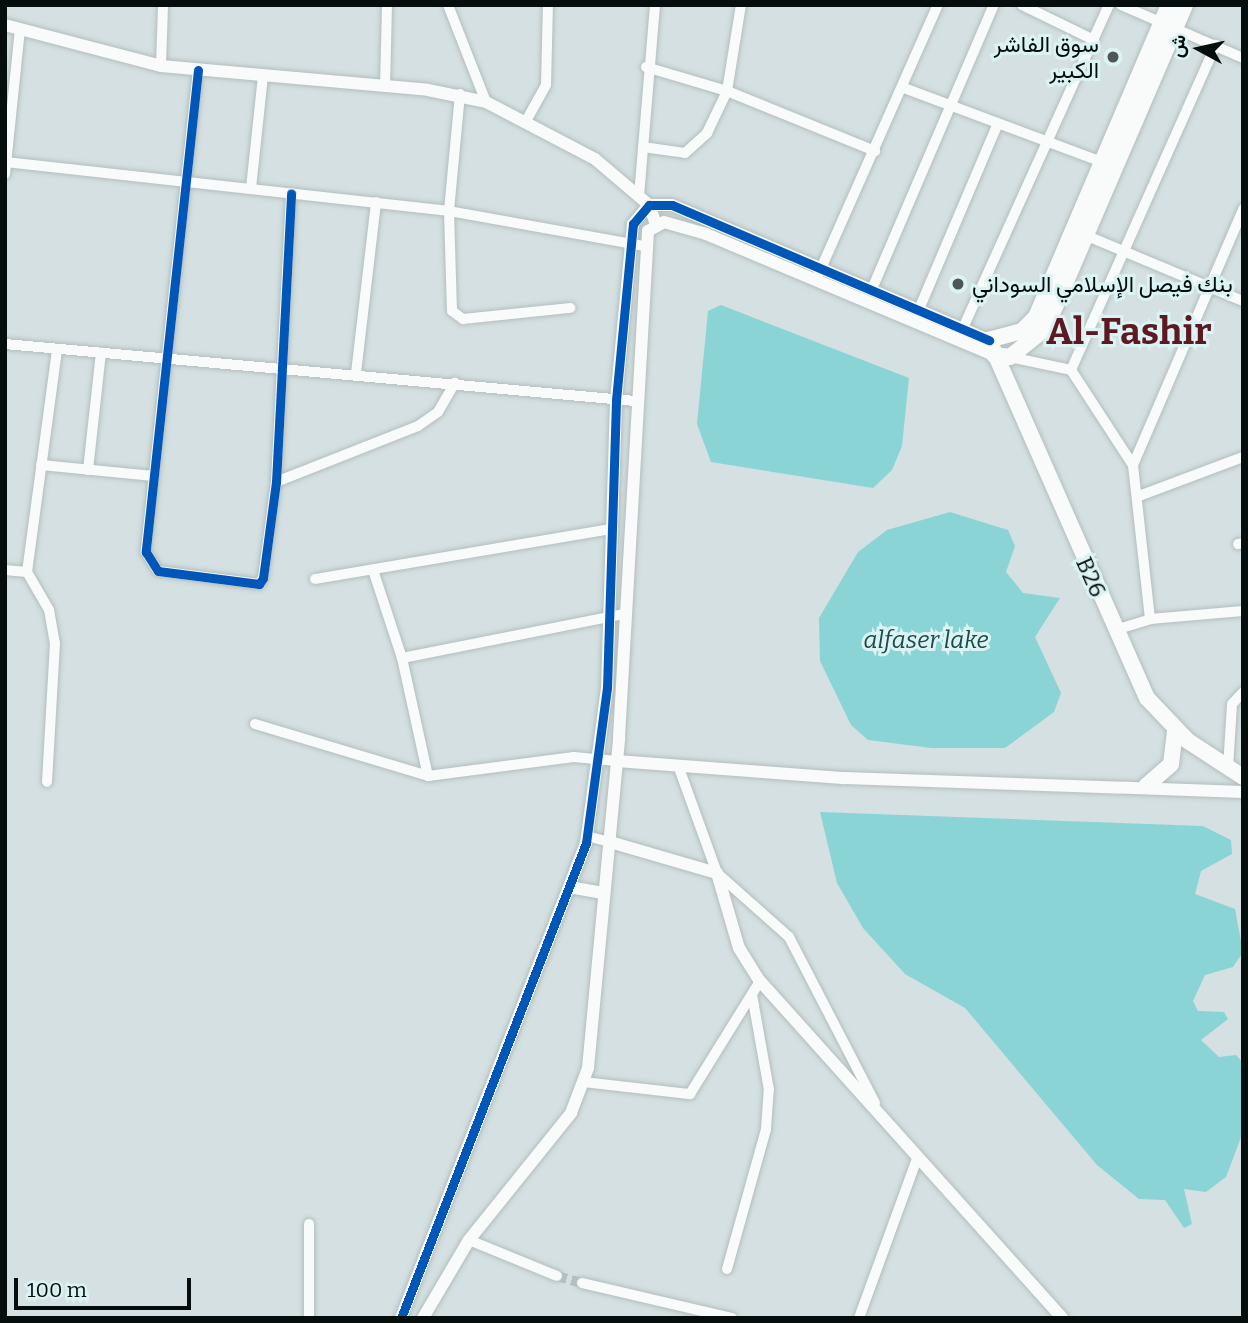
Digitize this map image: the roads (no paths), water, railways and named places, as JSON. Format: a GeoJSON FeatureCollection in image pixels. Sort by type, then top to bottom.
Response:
{"type":"FeatureCollection","features":[{"type":"Feature","properties":{"kind":"highway"},"geometry":{"type":"LineString","coordinates":[[999,347],[1036,317],[1102,162],[1169,17],[1185,5]]}},
{"type":"Feature","properties":{"kind":"highway"},"geometry":{"type":"LineString","coordinates":[[999,347],[1025,347],[1046,328],[1169,17]]}},
{"type":"Feature","properties":{"kind":"highway","name":"B26"},"geometry":{"type":"LineString","coordinates":[[999,347],[1013,404],[1152,706],[1175,730],[1243,777]]}},
{"type":"Feature","properties":{"kind":"highway"},"geometry":{"type":"LineString","coordinates":[[1146,786],[1171,764],[1175,730]]}},
{"type":"Feature","properties":{"kind":"street"},"geometry":{"type":"LineString","coordinates":[[161,66],[163,5]]}},
{"type":"Feature","properties":{"kind":"street"},"geometry":{"type":"LineString","coordinates":[[385,87],[387,5]]}},
{"type":"Feature","properties":{"kind":"street"},"geometry":{"type":"LineString","coordinates":[[448,5],[486,102]]}},
{"type":"Feature","properties":{"kind":"street"},"geometry":{"type":"LineString","coordinates":[[526,121],[546,85],[548,5]]}},
{"type":"Feature","properties":{"kind":"street"},"geometry":{"type":"LineString","coordinates":[[639,196],[646,67],[655,5]]}},
{"type":"Feature","properties":{"kind":"street"},"geometry":{"type":"LineString","coordinates":[[816,279],[904,88],[938,5]]}},
{"type":"Feature","properties":{"kind":"street"},"geometry":{"type":"LineString","coordinates":[[872,289],[994,5]]}},
{"type":"Feature","properties":{"kind":"street"},"geometry":{"type":"LineString","coordinates":[[1022,5],[1094,40]]}},
{"type":"Feature","properties":{"kind":"street"},"geometry":{"type":"LineString","coordinates":[[963,328],[1109,5]]}},
{"type":"Feature","properties":{"kind":"street"},"geometry":{"type":"LineString","coordinates":[[1121,5],[1169,17],[1243,58]]}},
{"type":"Feature","properties":{"kind":"street"},"geometry":{"type":"LineString","coordinates":[[643,147],[696,150],[727,90],[738,6]]}},
{"type":"Feature","properties":{"kind":"street"},"geometry":{"type":"LineString","coordinates":[[5,25],[161,66],[460,94],[486,102],[526,121],[595,159],[649,205],[656,224],[644,246],[617,761],[584,1082],[540,1158],[469,1240],[424,1318]]}},
{"type":"Feature","properties":{"kind":"street"},"geometry":{"type":"LineString","coordinates":[[5,174],[7,115],[20,29]]}},
{"type":"Feature","properties":{"kind":"street"},"geometry":{"type":"LineString","coordinates":[[1071,370],[1121,250],[1216,45]]}},
{"type":"Feature","properties":{"kind":"street"},"geometry":{"type":"LineString","coordinates":[[646,67],[727,90],[875,151]]}},
{"type":"Feature","properties":{"kind":"street"},"geometry":{"type":"LineString","coordinates":[[198,70],[153,476],[149,564],[258,584],[276,482],[277,366],[290,193]]}},
{"type":"Feature","properties":{"kind":"street"},"geometry":{"type":"LineString","coordinates":[[251,188],[263,76]]}},
{"type":"Feature","properties":{"kind":"street"},"geometry":{"type":"LineString","coordinates":[[904,88],[1102,162]]}},
{"type":"Feature","properties":{"kind":"street"},"geometry":{"type":"LineString","coordinates":[[460,94],[449,211],[456,316],[570,308]]}},
{"type":"Feature","properties":{"kind":"street"},"geometry":{"type":"LineString","coordinates":[[914,321],[998,124]]}},
{"type":"Feature","properties":{"kind":"street"},"geometry":{"type":"LineString","coordinates":[[6,162],[449,211],[644,246]]}},
{"type":"Feature","properties":{"kind":"street"},"geometry":{"type":"LineString","coordinates":[[356,373],[376,202]]}},
{"type":"Feature","properties":{"kind":"street"},"geometry":{"type":"LineString","coordinates":[[649,205],[672,205],[920,308],[999,347]]}},
{"type":"Feature","properties":{"kind":"street"},"geometry":{"type":"LineString","coordinates":[[401,1318],[512,1019],[569,887],[587,836],[607,688],[616,400],[627,241],[649,205]]}},
{"type":"Feature","properties":{"kind":"street"},"geometry":{"type":"LineString","coordinates":[[1133,465],[1243,209]]}},
{"type":"Feature","properties":{"kind":"street"},"geometry":{"type":"LineString","coordinates":[[656,224],[706,234],[914,321],[1071,370],[1133,465],[1139,496],[1150,619]]}},
{"type":"Feature","properties":{"kind":"street"},"geometry":{"type":"LineString","coordinates":[[1085,235],[1243,300]]}},
{"type":"Feature","properties":{"kind":"street"},"geometry":{"type":"LineString","coordinates":[[621,330],[638,331]]}},
{"type":"Feature","properties":{"kind":"street"},"geometry":{"type":"LineString","coordinates":[[5,344],[356,373],[635,401]]}},
{"type":"Feature","properties":{"kind":"street"},"geometry":{"type":"LineString","coordinates":[[47,782],[55,643],[49,610],[27,572],[57,350]]}},
{"type":"Feature","properties":{"kind":"street"},"geometry":{"type":"LineString","coordinates":[[88,470],[101,353]]}},
{"type":"Feature","properties":{"kind":"street"},"geometry":{"type":"LineString","coordinates":[[276,482],[418,426],[438,412],[455,382]]}},
{"type":"Feature","properties":{"kind":"street"},"geometry":{"type":"LineString","coordinates":[[1139,496],[1243,457]]}},
{"type":"Feature","properties":{"kind":"street"},"geometry":{"type":"LineString","coordinates":[[41,465],[153,476]]}},
{"type":"Feature","properties":{"kind":"street"},"geometry":{"type":"LineString","coordinates":[[614,500],[630,499]]}},
{"type":"Feature","properties":{"kind":"street"},"geometry":{"type":"LineString","coordinates":[[315,579],[374,573],[612,529]]}},
{"type":"Feature","properties":{"kind":"street"},"geometry":{"type":"LineString","coordinates":[[5,570],[27,572]]}},
{"type":"Feature","properties":{"kind":"street"},"geometry":{"type":"LineString","coordinates":[[374,573],[402,658],[428,776]]}},
{"type":"Feature","properties":{"kind":"street"},"geometry":{"type":"LineString","coordinates":[[1115,630],[1150,619],[1243,611]]}},
{"type":"Feature","properties":{"kind":"street"},"geometry":{"type":"LineString","coordinates":[[402,658],[625,614]]}},
{"type":"Feature","properties":{"kind":"street"},"geometry":{"type":"LineString","coordinates":[[607,688],[622,688]]}},
{"type":"Feature","properties":{"kind":"street"},"geometry":{"type":"LineString","coordinates":[[1228,768],[1232,704],[1243,692]]}},
{"type":"Feature","properties":{"kind":"street"},"geometry":{"type":"LineString","coordinates":[[255,724],[428,776],[599,757],[679,768],[1243,792]]}},
{"type":"Feature","properties":{"kind":"street"},"geometry":{"type":"LineString","coordinates":[[679,768],[717,873],[738,948],[760,981],[875,1104],[917,1159],[1062,1318]]}},
{"type":"Feature","properties":{"kind":"street"},"geometry":{"type":"LineString","coordinates":[[587,836],[717,873],[789,937],[875,1104]]}},
{"type":"Feature","properties":{"kind":"street"},"geometry":{"type":"LineString","coordinates":[[569,887],[604,893]]}},
{"type":"Feature","properties":{"kind":"street"},"geometry":{"type":"LineString","coordinates":[[584,1082],[690,1094],[760,981]]}},
{"type":"Feature","properties":{"kind":"street"},"geometry":{"type":"LineString","coordinates":[[727,1269],[766,1129],[769,1090],[752,995]]}},
{"type":"Feature","properties":{"kind":"street"},"geometry":{"type":"LineString","coordinates":[[859,1318],[917,1159]]}},
{"type":"Feature","properties":{"kind":"street"},"geometry":{"type":"LineString","coordinates":[[309,1224],[309,1318]]}},
{"type":"Feature","properties":{"kind":"street"},"geometry":{"type":"LineString","coordinates":[[469,1240],[557,1276]]}},
{"type":"Feature","properties":{"kind":"street"},"geometry":{"type":"LineString","coordinates":[[582,1283],[732,1318]]}},
{"type":"Feature","properties":{"kind":"water"},"geometry":{"type":"Polygon","coordinates":[[[721,305],[909,378],[902,446],[892,470],[873,488],[711,462],[697,424],[708,311],[721,305]]]}},
{"type":"Feature","properties":{"kind":"water","name":"alfaser lake"},"geometry":{"type":"Polygon","coordinates":[[[950,512],[1008,530],[1015,546],[1006,572],[1023,593],[1060,598],[1035,637],[1061,693],[1054,712],[1005,748],[931,748],[868,740],[851,725],[820,661],[819,618],[858,552],[887,530],[950,512]]]}},
{"type":"Feature","properties":{"kind":"water"},"geometry":{"type":"Polygon","coordinates":[[[820,812],[1203,826],[1231,840],[1232,854],[1201,871],[1195,894],[1235,909],[1243,952],[1233,967],[1205,975],[1193,1001],[1198,1011],[1224,1012],[1228,1019],[1201,1040],[1219,1057],[1236,1055],[1243,1063],[1243,1132],[1226,1177],[1206,1192],[1184,1189],[1192,1224],[1184,1228],[1165,1200],[1139,1199],[1097,1165],[965,1008],[905,974],[863,928],[837,883],[820,812]]]}},
{"type":"Feature","properties":{"kind":"tunnel"},"geometry":{"type":"LineString","coordinates":[[557,1276],[582,1283]]}},
{"type":"Feature","properties":{"kind":"place","name":"سوق الفاشر الكبير"},"geometry":{"type":"Point","coordinates":[1113,57]}},
{"type":"Feature","properties":{"kind":"place","name":"بنك فيصل الإسلامي السوداني"},"geometry":{"type":"Point","coordinates":[958,284]}},
{"type":"Feature","properties":{"kind":"district","name":"Al-Fashir"},"geometry":{"type":"Point","coordinates":[1129,332]}}]}
